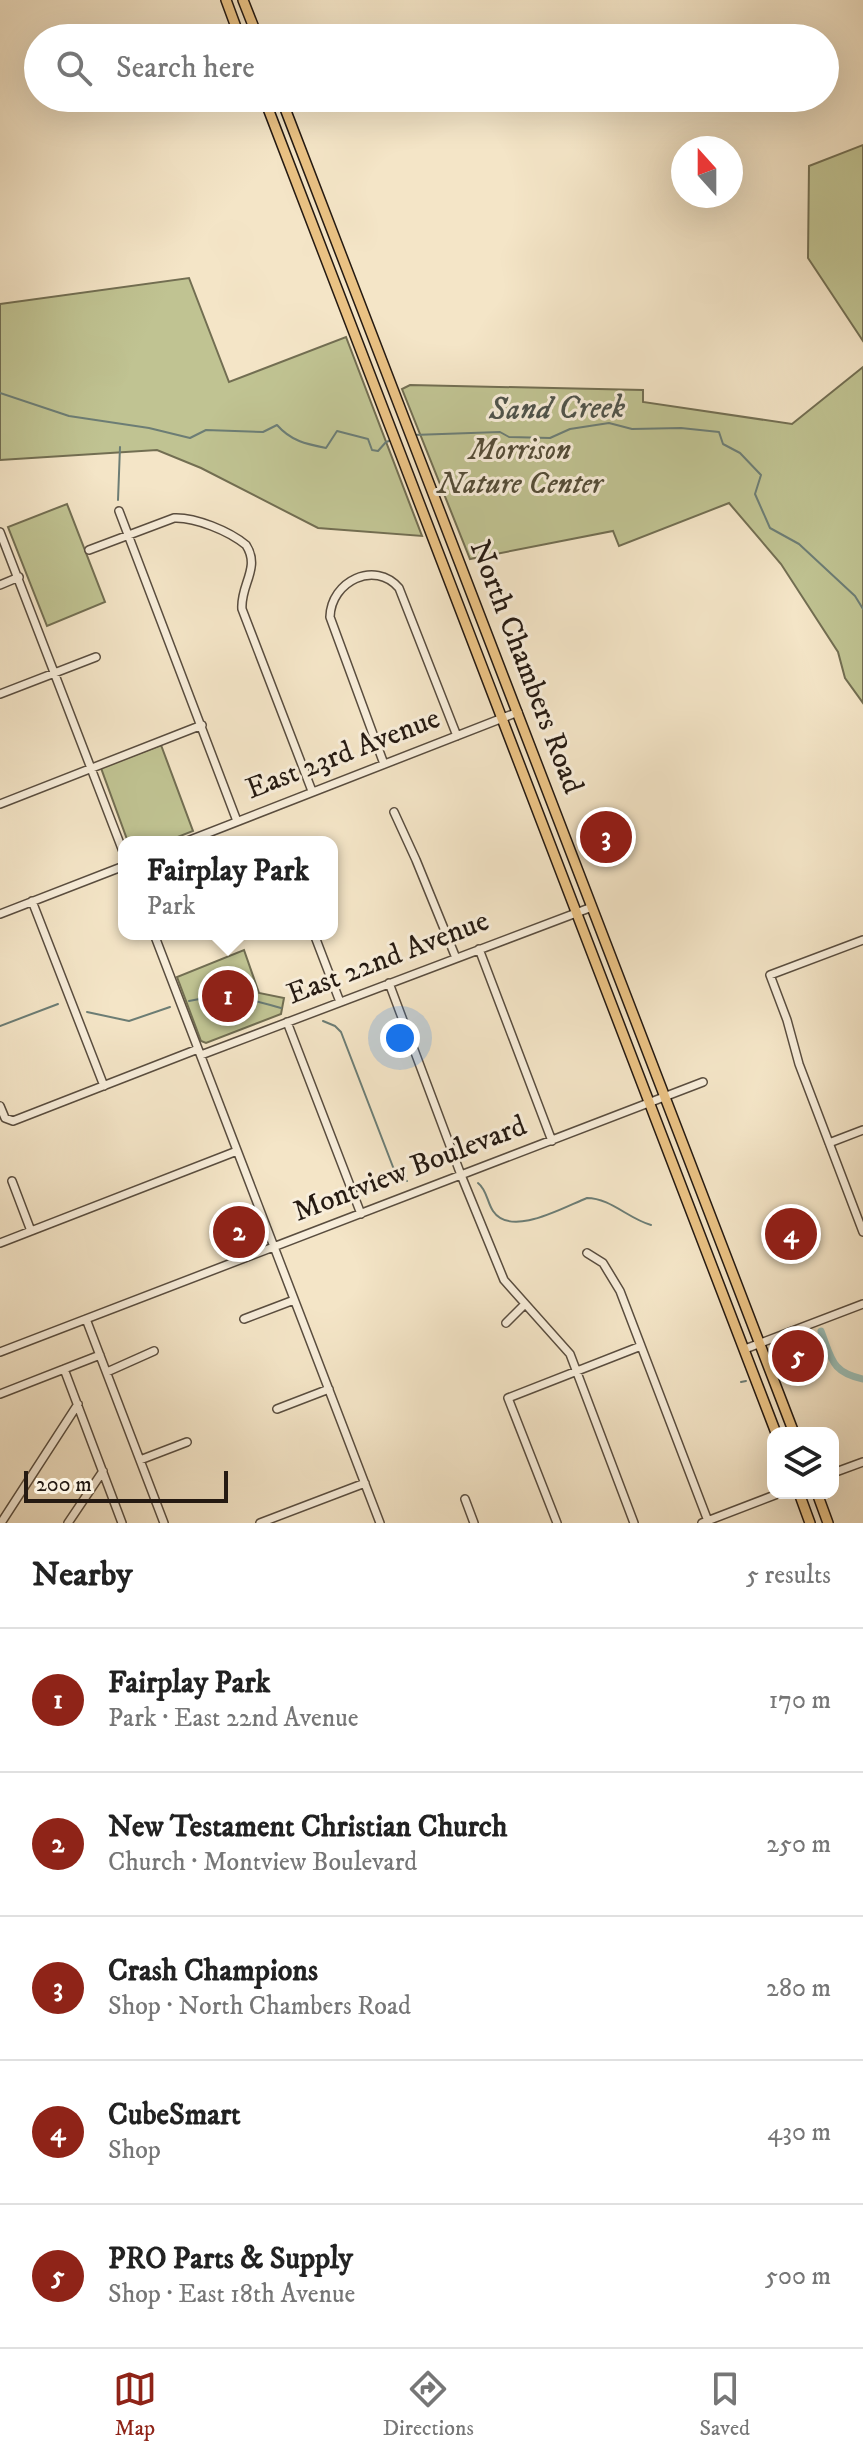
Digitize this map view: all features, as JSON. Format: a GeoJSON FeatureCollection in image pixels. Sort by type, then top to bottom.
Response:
{"type":"FeatureCollection","features":[{"type":"Feature","properties":{"kind":"main road"},"geometry":{"type":"LineString","coordinates":[[226,0],[235,24]]}},
{"type":"Feature","properties":{"kind":"main road"},"geometry":{"type":"LineString","coordinates":[[231,14],[245,5],[252,24]]}},
{"type":"Feature","properties":{"kind":"main road","name":"North Chambers Road"},"geometry":{"type":"LineString","coordinates":[[269,112],[774,1427]]}},
{"type":"Feature","properties":{"kind":"main road","name":"North Chambers Road"},"geometry":{"type":"LineString","coordinates":[[286,112],[792,1427]]}},
{"type":"Feature","properties":{"kind":"main road"},"geometry":{"type":"LineString","coordinates":[[360,348],[376,342]]}},
{"type":"Feature","properties":{"kind":"main road"},"geometry":{"type":"LineString","coordinates":[[801,1499],[810,1523]]}},
{"type":"Feature","properties":{"kind":"main road"},"geometry":{"type":"LineString","coordinates":[[819,1499],[828,1523]]}},
{"type":"Feature","properties":{"kind":"street"},"geometry":{"type":"LineString","coordinates":[[119,511],[237,821]]}},
{"type":"Feature","properties":{"kind":"street"},"geometry":{"type":"LineString","coordinates":[[89,550],[174,518],[189,518],[241,541],[250,552],[252,568],[242,595],[242,609],[312,791]]}},
{"type":"Feature","properties":{"kind":"street"},"geometry":{"type":"LineString","coordinates":[[0,532],[118,838]]}},
{"type":"Feature","properties":{"kind":"street"},"geometry":{"type":"LineString","coordinates":[[250,552],[260,548]]}},
{"type":"Feature","properties":{"kind":"street"},"geometry":{"type":"LineString","coordinates":[[384,764],[330,617],[336,593],[345,584],[357,579],[379,575],[399,588],[457,736]]}},
{"type":"Feature","properties":{"kind":"street"},"geometry":{"type":"LineString","coordinates":[[0,585],[19,577]]}},
{"type":"Feature","properties":{"kind":"street"},"geometry":{"type":"LineString","coordinates":[[0,694],[96,657]]}},
{"type":"Feature","properties":{"kind":"street","name":"East 23rd Avenue"},"geometry":{"type":"LineString","coordinates":[[200,836],[518,712]]}},
{"type":"Feature","properties":{"kind":"street"},"geometry":{"type":"LineString","coordinates":[[0,804],[202,725]]}},
{"type":"Feature","properties":{"kind":"street"},"geometry":{"type":"LineString","coordinates":[[394,812],[456,958]]}},
{"type":"Feature","properties":{"kind":"street"},"geometry":{"type":"LineString","coordinates":[[0,914],[118,868]]}},
{"type":"Feature","properties":{"kind":"street"},"geometry":{"type":"LineString","coordinates":[[32,901],[104,1086]]}},
{"type":"Feature","properties":{"kind":"street","name":"East 22nd Avenue"},"geometry":{"type":"LineString","coordinates":[[0,1106],[6,1120],[22,1118],[592,907]]}},
{"type":"Feature","properties":{"kind":"street"},"geometry":{"type":"LineString","coordinates":[[156,940],[380,1523]]}},
{"type":"Feature","properties":{"kind":"street"},"geometry":{"type":"LineString","coordinates":[[316,940],[340,1002]]}},
{"type":"Feature","properties":{"kind":"street"},"geometry":{"type":"LineString","coordinates":[[863,940],[770,975],[799,1064],[863,1232]]}},
{"type":"Feature","properties":{"kind":"street"},"geometry":{"type":"LineString","coordinates":[[479,949],[552,1141]]}},
{"type":"Feature","properties":{"kind":"street"},"geometry":{"type":"LineString","coordinates":[[389,983],[504,1280],[570,1354],[634,1523]]}},
{"type":"Feature","properties":{"kind":"street"},"geometry":{"type":"LineString","coordinates":[[287,1022],[361,1214]]}},
{"type":"Feature","properties":{"kind":"street","name":"Montview Boulevard"},"geometry":{"type":"LineString","coordinates":[[0,1352],[703,1082]]}},
{"type":"Feature","properties":{"kind":"street"},"geometry":{"type":"LineString","coordinates":[[829,1143],[863,1130]]}},
{"type":"Feature","properties":{"kind":"street"},"geometry":{"type":"LineString","coordinates":[[0,1243],[237,1151]]}},
{"type":"Feature","properties":{"kind":"street"},"geometry":{"type":"LineString","coordinates":[[12,1181],[31,1231]]}},
{"type":"Feature","properties":{"kind":"street"},"geometry":{"type":"LineString","coordinates":[[587,1253],[600,1260],[612,1277],[641,1346],[705,1522],[734,1515],[767,1499]]}},
{"type":"Feature","properties":{"kind":"street"},"geometry":{"type":"LineString","coordinates":[[244,1319],[294,1300]]}},
{"type":"Feature","properties":{"kind":"street"},"geometry":{"type":"LineString","coordinates":[[506,1323],[525,1304]]}},
{"type":"Feature","properties":{"kind":"street"},"geometry":{"type":"LineString","coordinates":[[745,1349],[863,1304]]}},
{"type":"Feature","properties":{"kind":"street"},"geometry":{"type":"LineString","coordinates":[[86,1319],[164,1523]]}},
{"type":"Feature","properties":{"kind":"street"},"geometry":{"type":"LineString","coordinates":[[557,1523],[508,1398],[641,1346]]}},
{"type":"Feature","properties":{"kind":"street"},"geometry":{"type":"LineString","coordinates":[[107,1372],[154,1351]]}},
{"type":"Feature","properties":{"kind":"street"},"geometry":{"type":"LineString","coordinates":[[0,1394],[100,1355]]}},
{"type":"Feature","properties":{"kind":"street"},"geometry":{"type":"LineString","coordinates":[[64,1369],[122,1523]]}},
{"type":"Feature","properties":{"kind":"street"},"geometry":{"type":"LineString","coordinates":[[277,1409],[329,1389]]}},
{"type":"Feature","properties":{"kind":"street"},"geometry":{"type":"LineString","coordinates":[[1,1523],[78,1404]]}},
{"type":"Feature","properties":{"kind":"street"},"geometry":{"type":"LineString","coordinates":[[140,1460],[187,1442]]}},
{"type":"Feature","properties":{"kind":"street"},"geometry":{"type":"LineString","coordinates":[[839,1471],[863,1462]]}},
{"type":"Feature","properties":{"kind":"street"},"geometry":{"type":"LineString","coordinates":[[68,1523],[103,1471]]}},
{"type":"Feature","properties":{"kind":"street"},"geometry":{"type":"LineString","coordinates":[[260,1523],[365,1483]]}},
{"type":"Feature","properties":{"kind":"street"},"geometry":{"type":"LineString","coordinates":[[465,1499],[474,1523]]}},
{"type":"Feature","properties":{"kind":"green space"},"geometry":{"type":"Polygon","coordinates":[[[863,145],[863,341],[808,258],[809,166],[863,145]]]}},
{"type":"Feature","properties":{"kind":"green space"},"geometry":{"type":"Polygon","coordinates":[[[189,278],[229,382],[346,337],[422,536],[318,528],[201,468],[157,450],[0,460],[0,304],[189,278]]]}},
{"type":"Feature","properties":{"kind":"green space","name":"Morrison Nature Center"},"geometry":{"type":"Polygon","coordinates":[[[863,367],[863,703],[845,678],[838,652],[781,564],[729,503],[619,546],[613,531],[470,559],[402,389],[410,385],[643,390],[643,402],[792,424],[863,367]]]}},
{"type":"Feature","properties":{"kind":"green space"},"geometry":{"type":"Polygon","coordinates":[[[67,504],[105,602],[47,626],[8,527],[67,504]]]}},
{"type":"Feature","properties":{"kind":"green space"},"geometry":{"type":"Polygon","coordinates":[[[161,745],[193,831],[180,836],[126,836],[101,768],[161,745]]]}},
{"type":"Feature","properties":{"kind":"green space"},"geometry":{"type":"Polygon","coordinates":[[[244,950],[259,993],[284,998],[281,1014],[206,1043],[201,1041],[177,977],[244,950]]]}},
{"type":"Feature","properties":{"kind":"waterway","name":"Sand Creek"},"geometry":{"type":"LineString","coordinates":[[0,393],[69,416],[149,428],[190,438],[206,430],[263,432],[277,425],[293,438],[326,448],[337,431],[368,439],[372,450],[378,451],[392,440]]}},
{"type":"Feature","properties":{"kind":"waterway","name":"Sand Creek"},"geometry":{"type":"LineString","coordinates":[[413,435],[500,432],[509,437],[550,438],[570,429],[609,423],[632,429],[681,428],[719,432],[723,444],[740,453],[761,475],[755,494],[770,528],[799,544],[855,596],[863,609]]}},
{"type":"Feature","properties":{"kind":"waterway"},"geometry":{"type":"LineString","coordinates":[[118,500],[120,447]]}},
{"type":"Feature","properties":{"kind":"waterway"},"geometry":{"type":"LineString","coordinates":[[189,1001],[236,997],[281,1008]]}},
{"type":"Feature","properties":{"kind":"waterway"},"geometry":{"type":"LineString","coordinates":[[0,1026],[58,1004]]}},
{"type":"Feature","properties":{"kind":"waterway"},"geometry":{"type":"LineString","coordinates":[[87,1012],[129,1021],[170,1007]]}},
{"type":"Feature","properties":{"kind":"waterway"},"geometry":{"type":"LineString","coordinates":[[323,1021],[341,1032],[393,1167],[407,1181]]}},
{"type":"Feature","properties":{"kind":"waterway"},"geometry":{"type":"LineString","coordinates":[[478,1183],[493,1211],[501,1219],[512,1222],[538,1218],[587,1198],[604,1201],[651,1225]]}},
{"type":"Feature","properties":{"kind":"waterway"},"geometry":{"type":"LineString","coordinates":[[821,1331],[834,1363],[844,1372],[863,1379]]}},
{"type":"Feature","properties":{"kind":"waterway"},"geometry":{"type":"LineString","coordinates":[[741,1382],[746,1381]]}},
{"type":"Feature","properties":{"kind":"place","name":"Crash Champions"},"geometry":{"type":"Point","coordinates":[606,837]}},
{"type":"Feature","properties":{"kind":"place","name":"Fairplay Park"},"geometry":{"type":"Point","coordinates":[228,996]}},
{"type":"Feature","properties":{"kind":"place","name":"New Testament Christian Church"},"geometry":{"type":"Point","coordinates":[239,1232]}},
{"type":"Feature","properties":{"kind":"place","name":"CubeSmart"},"geometry":{"type":"Point","coordinates":[791,1234]}},
{"type":"Feature","properties":{"kind":"place","name":"PRO Parts & Supply"},"geometry":{"type":"Point","coordinates":[798,1356]}}]}
